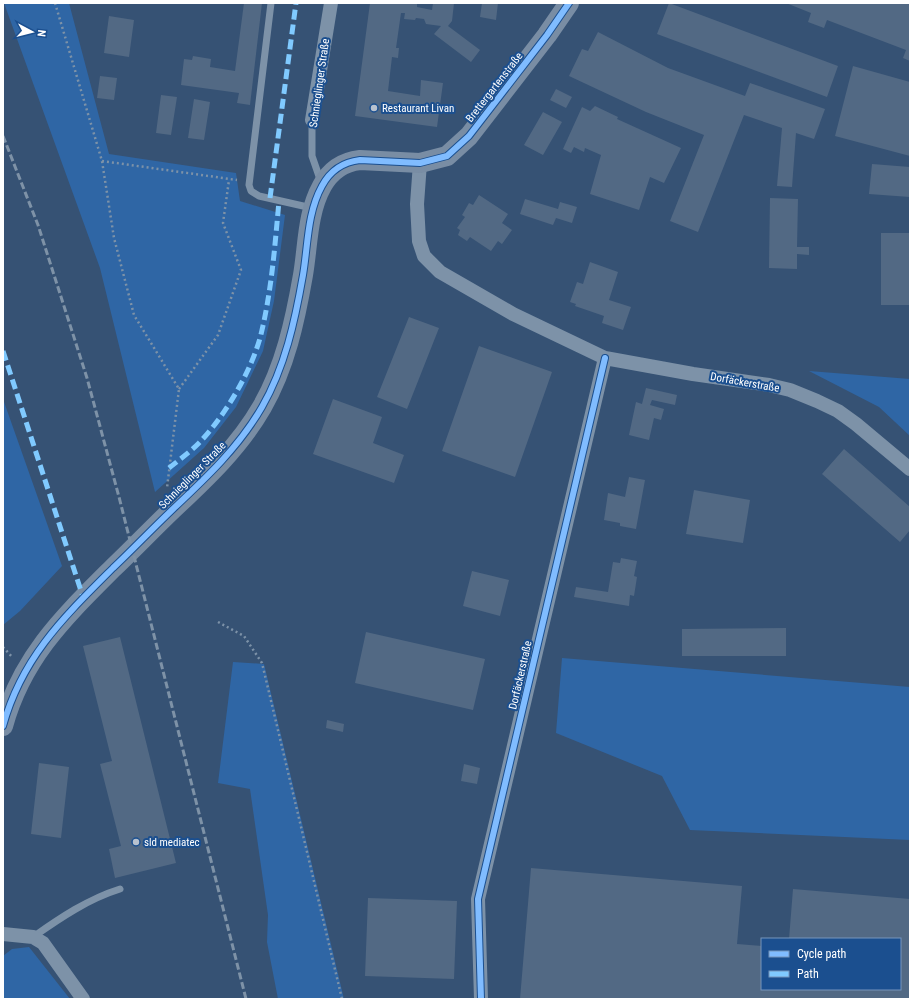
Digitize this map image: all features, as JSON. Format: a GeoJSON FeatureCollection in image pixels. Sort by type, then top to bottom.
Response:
{"type":"FeatureCollection","features":[{"type":"Feature","properties":{"kind":"main road","name":"Brettergartenstraße"},"geometry":{"type":"LineString","coordinates":[[420,163],[447,156],[464,141],[534,52],[569,3]]}},
{"type":"Feature","properties":{"kind":"main road","name":"Schnieglinger Straße"},"geometry":{"type":"LineString","coordinates":[[3,726],[22,677],[46,638],[83,597],[229,454],[262,408],[275,382],[293,325],[314,208],[322,186],[334,171],[352,161],[360,160],[420,163]]}},
{"type":"Feature","properties":{"kind":"street","name":"Schnieglinger Straße"},"geometry":{"type":"LineString","coordinates":[[312,120],[331,3]]}},
{"type":"Feature","properties":{"kind":"street","name":"Dorfäckerstraße"},"geometry":{"type":"LineString","coordinates":[[420,163],[418,224],[419,241],[424,256],[440,272],[512,314],[605,358],[693,374],[750,381],[790,390],[838,411],[874,438],[910,469]]}},
{"type":"Feature","properties":{"kind":"street","name":"Dorfäckerstraße"},"geometry":{"type":"LineString","coordinates":[[481,999],[478,899],[605,358]]}},
{"type":"Feature","properties":{"kind":"street"},"geometry":{"type":"LineString","coordinates":[[3,934],[33,937],[43,943],[84,999]]}},
{"type":"Feature","properties":{"kind":"lane"},"geometry":{"type":"LineString","coordinates":[[271,3],[250,181],[251,191],[259,196],[314,208]]}},
{"type":"Feature","properties":{"kind":"lane","name":"Schnieglinger Straße"},"geometry":{"type":"LineString","coordinates":[[312,120],[312,156],[322,186]]}},
{"type":"Feature","properties":{"kind":"lane"},"geometry":{"type":"LineString","coordinates":[[33,937],[62,917],[100,895],[120,889]]}},
{"type":"Feature","properties":{"kind":"path"},"geometry":{"type":"LineString","coordinates":[[55,3],[102,162],[114,238],[134,315],[179,388]]}},
{"type":"Feature","properties":{"kind":"path"},"geometry":{"type":"LineString","coordinates":[[102,162],[229,180],[250,181]]}},
{"type":"Feature","properties":{"kind":"path"},"geometry":{"type":"LineString","coordinates":[[163,518],[179,388],[218,335],[241,270],[223,223],[229,180]]}},
{"type":"Feature","properties":{"kind":"path"},"geometry":{"type":"LineString","coordinates":[[218,622],[244,636],[262,663],[342,999]]}},
{"type":"Feature","properties":{"kind":"shaded area"},"geometry":{"type":"Polygon","coordinates":[[[4,3],[69,3],[109,154],[236,173],[240,201],[285,215],[274,301],[263,351],[236,407],[204,448],[155,492],[100,268],[4,3]]]}},
{"type":"Feature","properties":{"kind":"shaded area"},"geometry":{"type":"Polygon","coordinates":[[[809,371],[910,379],[910,436],[879,407],[809,371]]]}},
{"type":"Feature","properties":{"kind":"shaded area"},"geometry":{"type":"Polygon","coordinates":[[[3,399],[62,566],[20,611],[3,625],[3,399]]]}},
{"type":"Feature","properties":{"kind":"shaded area"},"geometry":{"type":"Polygon","coordinates":[[[562,658],[910,687],[910,840],[690,830],[662,776],[556,733],[562,658]]]}},
{"type":"Feature","properties":{"kind":"shaded area"},"geometry":{"type":"Polygon","coordinates":[[[233,662],[264,664],[344,999],[278,999],[267,942],[268,915],[250,789],[218,783],[233,662]]]}},
{"type":"Feature","properties":{"kind":"shaded area"},"geometry":{"type":"Polygon","coordinates":[[[29,947],[70,999],[3,999],[3,956],[12,949],[29,947]]]}},
{"type":"Feature","properties":{"kind":"building"},"geometry":{"type":"Polygon","coordinates":[[[244,3],[262,3],[250,105],[237,103],[239,93],[181,85],[184,59],[192,60],[193,56],[211,59],[210,67],[235,71],[244,3]]]}},
{"type":"Feature","properties":{"kind":"building"},"geometry":{"type":"Polygon","coordinates":[[[370,3],[417,3],[417,7],[432,10],[433,3],[454,3],[452,21],[448,26],[480,50],[471,62],[434,34],[441,26],[426,24],[424,19],[404,19],[405,13],[401,13],[396,48],[399,48],[398,58],[392,57],[388,91],[420,96],[421,80],[443,83],[437,127],[355,116],[370,3]]]}},
{"type":"Feature","properties":{"kind":"building"},"geometry":{"type":"Polygon","coordinates":[[[482,3],[498,3],[496,20],[480,17],[482,3]]]}},
{"type":"Feature","properties":{"kind":"building"},"geometry":{"type":"Polygon","coordinates":[[[669,3],[838,66],[827,97],[657,34],[669,3]]]}},
{"type":"Feature","properties":{"kind":"building"},"geometry":{"type":"Polygon","coordinates":[[[786,3],[910,3],[910,61],[903,58],[906,50],[827,20],[824,28],[808,22],[811,13],[786,3]]]}},
{"type":"Feature","properties":{"kind":"building"},"geometry":{"type":"Polygon","coordinates":[[[109,16],[134,20],[129,57],[104,53],[109,16]]]}},
{"type":"Feature","properties":{"kind":"building"},"geometry":{"type":"Polygon","coordinates":[[[598,32],[668,68],[745,96],[750,83],[825,109],[814,139],[796,133],[792,187],[777,186],[782,128],[744,115],[698,232],[670,221],[704,135],[646,112],[569,76],[582,49],[588,51],[598,32]]]}},
{"type":"Feature","properties":{"kind":"building"},"geometry":{"type":"Polygon","coordinates":[[[853,66],[910,82],[910,156],[835,136],[853,66]]]}},
{"type":"Feature","properties":{"kind":"building"},"geometry":{"type":"Polygon","coordinates":[[[100,76],[117,78],[114,100],[97,98],[100,76]]]}},
{"type":"Feature","properties":{"kind":"building"},"geometry":{"type":"Polygon","coordinates":[[[556,89],[572,97],[566,108],[550,100],[556,89]]]}},
{"type":"Feature","properties":{"kind":"building"},"geometry":{"type":"Polygon","coordinates":[[[161,95],[177,97],[171,135],[156,133],[161,95]]]}},
{"type":"Feature","properties":{"kind":"building"},"geometry":{"type":"Polygon","coordinates":[[[194,99],[210,102],[204,140],[188,138],[194,99]]]}},
{"type":"Feature","properties":{"kind":"building"},"geometry":{"type":"Polygon","coordinates":[[[595,106],[618,117],[617,119],[681,148],[664,183],[650,177],[639,210],[590,194],[601,155],[585,148],[584,152],[574,147],[571,153],[563,149],[582,107],[590,111],[595,106]]]}},
{"type":"Feature","properties":{"kind":"building"},"geometry":{"type":"Polygon","coordinates":[[[543,112],[562,122],[543,155],[524,145],[543,112]]]}},
{"type":"Feature","properties":{"kind":"building"},"geometry":{"type":"Polygon","coordinates":[[[872,164],[910,167],[910,197],[869,194],[872,164]]]}},
{"type":"Feature","properties":{"kind":"building"},"geometry":{"type":"Polygon","coordinates":[[[479,195],[508,214],[502,223],[512,230],[502,244],[498,241],[491,251],[470,237],[467,241],[458,235],[460,230],[457,228],[465,217],[462,215],[469,203],[473,205],[479,195]]]}},
{"type":"Feature","properties":{"kind":"building"},"geometry":{"type":"Polygon","coordinates":[[[770,198],[798,199],[797,247],[809,247],[809,255],[797,254],[797,269],[769,268],[770,198]]]}},
{"type":"Feature","properties":{"kind":"building"},"geometry":{"type":"Polygon","coordinates":[[[525,199],[558,209],[560,202],[577,207],[572,223],[556,218],[553,225],[520,214],[525,199]]]}},
{"type":"Feature","properties":{"kind":"building"},"geometry":{"type":"Polygon","coordinates":[[[881,233],[910,233],[910,305],[881,305],[881,233]]]}},
{"type":"Feature","properties":{"kind":"building"},"geometry":{"type":"Polygon","coordinates":[[[590,262],[618,272],[609,300],[631,307],[623,330],[602,323],[604,316],[575,306],[576,304],[570,302],[577,282],[583,284],[590,262]]]}},
{"type":"Feature","properties":{"kind":"building"},"geometry":{"type":"Polygon","coordinates":[[[409,317],[439,328],[407,409],[377,397],[409,317]]]}},
{"type":"Feature","properties":{"kind":"building"},"geometry":{"type":"Polygon","coordinates":[[[479,346],[552,372],[515,477],[442,451],[479,346]]]}},
{"type":"Feature","properties":{"kind":"building"},"geometry":{"type":"Polygon","coordinates":[[[646,388],[677,395],[675,405],[652,400],[650,405],[664,409],[661,420],[654,418],[649,440],[629,435],[636,402],[642,404],[646,388]]]}},
{"type":"Feature","properties":{"kind":"building"},"geometry":{"type":"Polygon","coordinates":[[[333,399],[382,417],[373,443],[404,455],[394,483],[313,454],[333,399]]]}},
{"type":"Feature","properties":{"kind":"building"},"geometry":{"type":"Polygon","coordinates":[[[844,449],[910,507],[910,530],[900,542],[822,474],[844,449]]]}},
{"type":"Feature","properties":{"kind":"building"},"geometry":{"type":"Polygon","coordinates":[[[629,477],[645,480],[636,529],[620,526],[620,523],[604,520],[608,493],[625,497],[629,477]]]}},
{"type":"Feature","properties":{"kind":"building"},"geometry":{"type":"Polygon","coordinates":[[[694,490],[750,500],[743,543],[686,534],[694,490]]]}},
{"type":"Feature","properties":{"kind":"building"},"geometry":{"type":"Polygon","coordinates":[[[621,558],[637,561],[634,576],[637,577],[634,596],[630,595],[629,606],[574,597],[576,587],[608,592],[613,562],[620,563],[621,558]]]}},
{"type":"Feature","properties":{"kind":"building"},"geometry":{"type":"Polygon","coordinates":[[[472,571],[509,580],[500,616],[463,606],[472,571]]]}},
{"type":"Feature","properties":{"kind":"building"},"geometry":{"type":"Polygon","coordinates":[[[786,628],[786,656],[682,656],[682,629],[786,628]]]}},
{"type":"Feature","properties":{"kind":"building"},"geometry":{"type":"Polygon","coordinates":[[[366,632],[485,659],[473,710],[355,683],[366,632]]]}},
{"type":"Feature","properties":{"kind":"building"},"geometry":{"type":"Polygon","coordinates":[[[120,637],[176,863],[115,878],[109,849],[121,846],[100,764],[112,761],[83,646],[120,637]]]}},
{"type":"Feature","properties":{"kind":"building"},"geometry":{"type":"Polygon","coordinates":[[[327,720],[344,724],[343,732],[326,728],[327,720]]]}},
{"type":"Feature","properties":{"kind":"building"},"geometry":{"type":"Polygon","coordinates":[[[39,763],[69,767],[61,838],[31,834],[39,763]]]}},
{"type":"Feature","properties":{"kind":"building"},"geometry":{"type":"Polygon","coordinates":[[[464,764],[480,768],[477,784],[461,781],[464,764]]]}},
{"type":"Feature","properties":{"kind":"building"},"geometry":{"type":"Polygon","coordinates":[[[531,868],[742,886],[737,944],[761,946],[761,990],[901,990],[901,938],[789,938],[793,889],[910,899],[910,999],[520,999],[531,868]]]}},
{"type":"Feature","properties":{"kind":"building"},"geometry":{"type":"Polygon","coordinates":[[[368,898],[457,901],[454,979],[365,976],[368,898]]]}},
{"type":"Feature","properties":{"kind":"railway"},"geometry":{"type":"LineString","coordinates":[[3,136],[38,225],[87,378],[119,497],[246,999]]}},
{"type":"Feature","properties":{"kind":"marked path"},"geometry":{"type":"LineString","coordinates":[[270,198],[296,3]]}},
{"type":"Feature","properties":{"kind":"marked path"},"geometry":{"type":"LineString","coordinates":[[169,468],[188,453],[209,432],[229,405],[253,359],[262,330],[268,298],[273,266],[279,201]]}},
{"type":"Feature","properties":{"kind":"marked path"},"geometry":{"type":"LineString","coordinates":[[3,351],[83,597]]}},
{"type":"Feature","properties":{"kind":"cycle path"},"geometry":{"type":"LineString","coordinates":[[3,726],[11,701],[21,679],[33,659],[62,621],[165,516],[198,486],[232,449],[253,422],[262,407],[277,376],[293,326],[305,264],[313,207],[325,181],[338,168],[354,161],[420,163],[447,156],[469,136],[547,35],[569,3]]}},
{"type":"Feature","properties":{"kind":"cycle path"},"geometry":{"type":"LineString","coordinates":[[481,999],[478,899],[605,358]]}},
{"type":"Feature","properties":{"kind":"place","name":"Restaurant Livan"},"geometry":{"type":"Point","coordinates":[374,108]}},
{"type":"Feature","properties":{"kind":"place","name":"sld mediatec"},"geometry":{"type":"Point","coordinates":[136,842]}}]}
